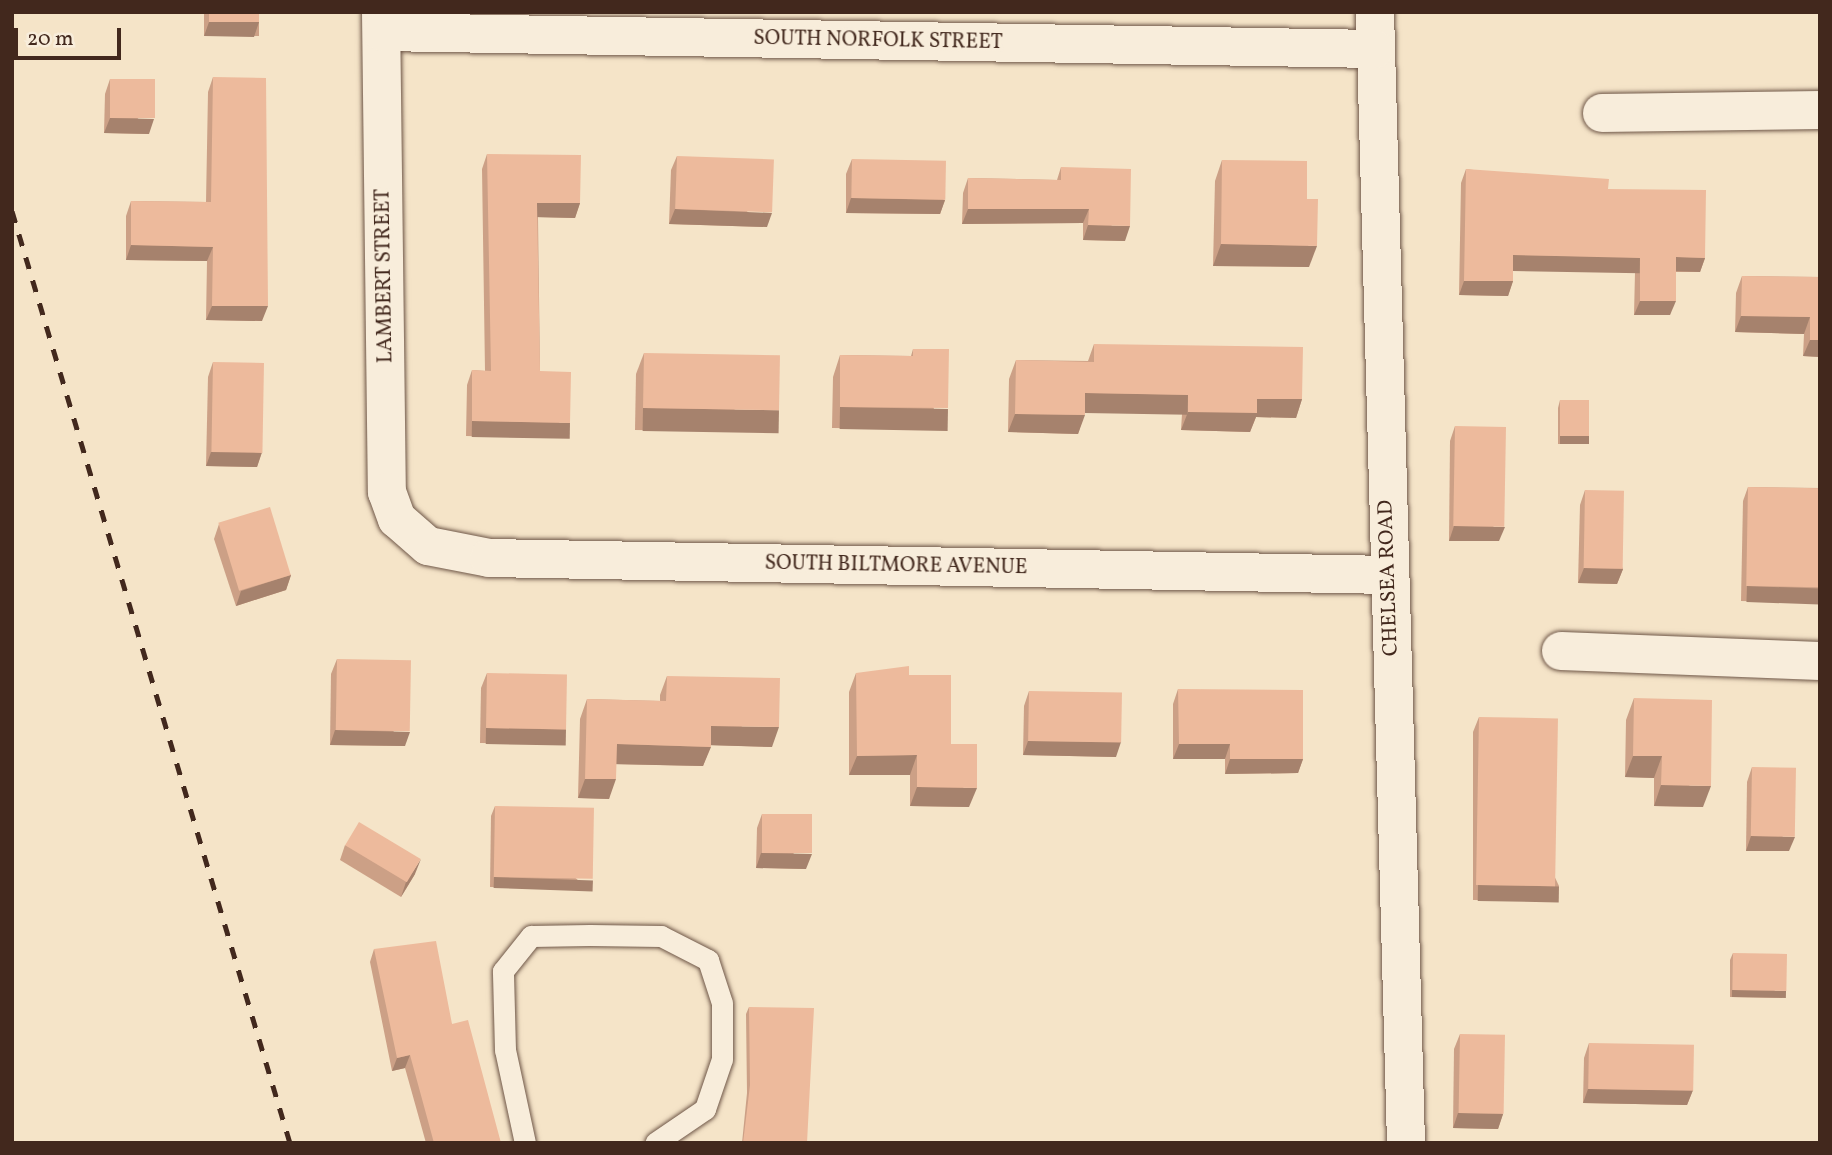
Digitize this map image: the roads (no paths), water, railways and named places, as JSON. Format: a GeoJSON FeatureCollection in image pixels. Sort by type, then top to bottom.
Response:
{"type":"FeatureCollection","features":[{"type":"Feature","properties":{"kind":"street","name":"SOUTH NORFOLK STREET"},"geometry":{"type":"LineString","coordinates":[[382,22],[1375,31]]}},
{"type":"Feature","properties":{"kind":"street","name":"LAMBERT STREET"},"geometry":{"type":"LineString","coordinates":[[382,22],[387,492],[410,533]]}},
{"type":"Feature","properties":{"kind":"street","name":"CHELSEA ROAD"},"geometry":{"type":"LineString","coordinates":[[1375,31],[1388,575],[1406,1143]]}},
{"type":"Feature","properties":{"kind":"street"},"geometry":{"type":"LineString","coordinates":[[1602,113],[1820,110]]}},
{"type":"Feature","properties":{"kind":"street","name":"SOUTH BILTMORE AVENUE"},"geometry":{"type":"LineString","coordinates":[[410,533],[442,554],[489,558],[1388,575]]}},
{"type":"Feature","properties":{"kind":"street"},"geometry":{"type":"LineString","coordinates":[[1561,651],[1820,661]]}},
{"type":"Feature","properties":{"kind":"lane"},"geometry":{"type":"LineString","coordinates":[[525,1143],[505,1050],[503,971],[531,936],[590,934],[662,936],[708,960],[722,1003],[722,1059],[705,1109],[655,1143]]}},
{"type":"Feature","properties":{"kind":"railway"},"geometry":{"type":"LineString","coordinates":[[12,211],[290,1143]]}}]}
